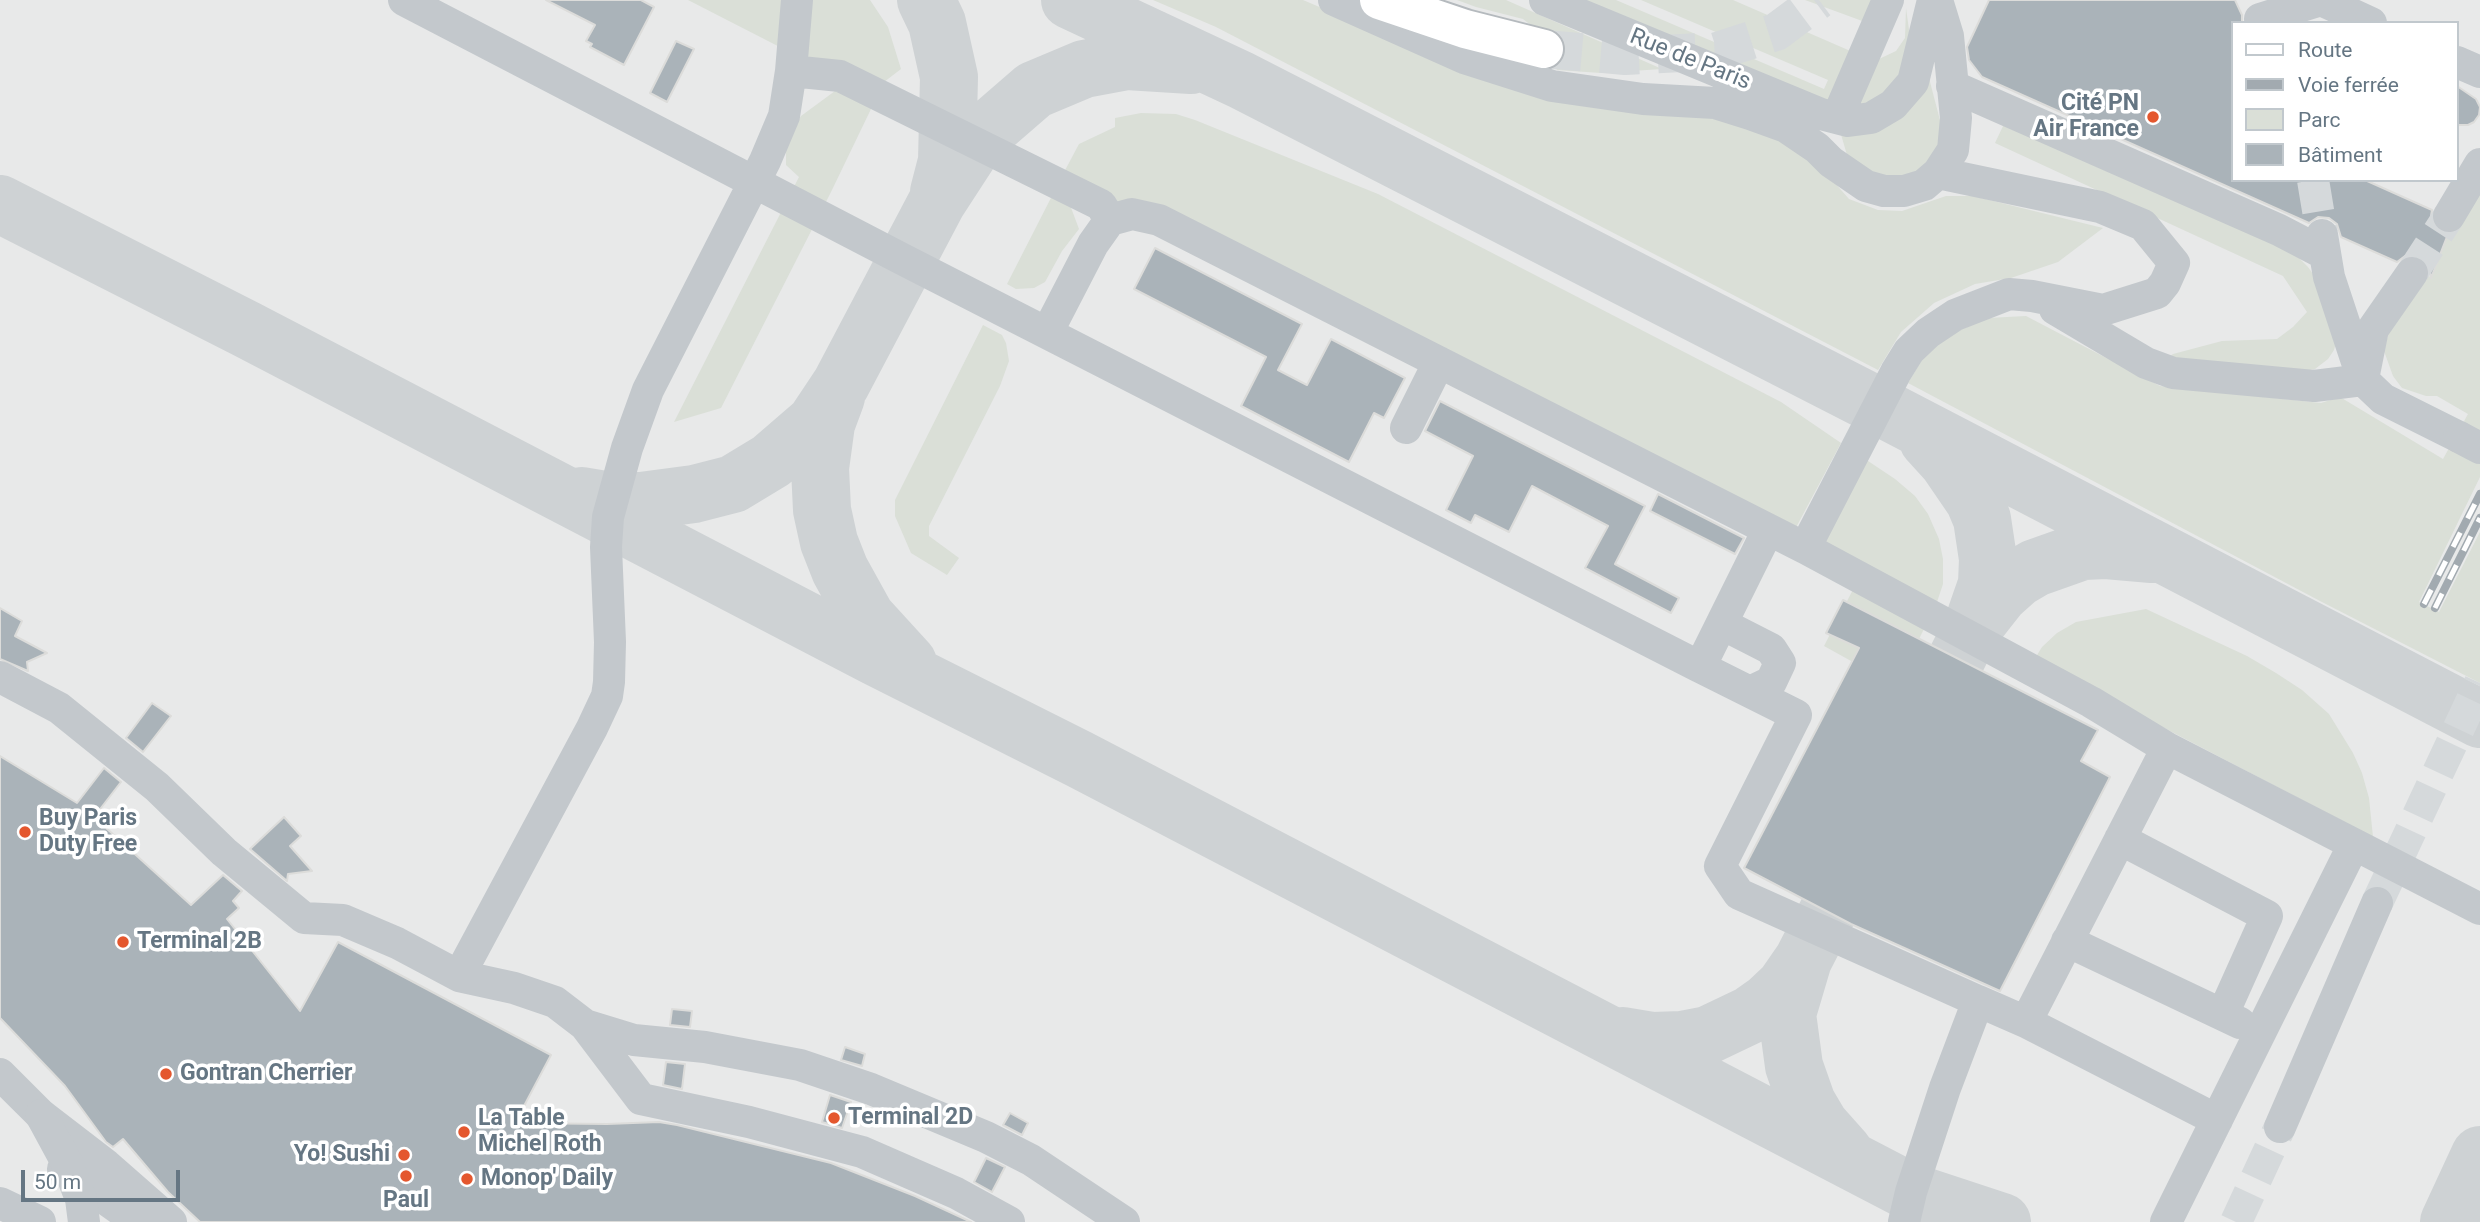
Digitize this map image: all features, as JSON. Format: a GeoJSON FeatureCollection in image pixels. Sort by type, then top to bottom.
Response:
{"type":"FeatureCollection","features":[{"type":"Feature","properties":{"kind":"main road"},"geometry":{"type":"LineString","coordinates":[[1379,0],[1465,29],[1544,49]]}},
{"type":"Feature","properties":{"kind":"street"},"geometry":{"type":"LineString","coordinates":[[404,0],[1046,333],[1796,715],[1720,866],[1739,894],[2026,1022],[2217,1120]]}},
{"type":"Feature","properties":{"kind":"street"},"geometry":{"type":"LineString","coordinates":[[459,976],[607,696],[610,642],[607,527],[627,448],[648,390],[754,183],[784,116],[797,0]]}},
{"type":"Feature","properties":{"kind":"street"},"geometry":{"type":"LineString","coordinates":[[1334,0],[1464,58],[1552,86],[1643,99],[1715,103],[1750,114],[1786,127],[1866,186],[1884,191],[1904,191],[1924,185],[1938,173],[1953,150],[1956,118],[1948,36],[1935,0]]}},
{"type":"Feature","properties":{"kind":"street","name":"Rue de Paris"},"geometry":{"type":"LineString","coordinates":[[1545,0],[1801,106],[1848,121],[1871,118],[1893,105],[1913,82],[1935,0]]}},
{"type":"Feature","properties":{"kind":"street"},"geometry":{"type":"LineString","coordinates":[[1837,118],[1888,0]]}},
{"type":"Feature","properties":{"kind":"street"},"geometry":{"type":"LineString","coordinates":[[1948,36],[1962,0]]}},
{"type":"Feature","properties":{"kind":"street"},"geometry":{"type":"LineString","coordinates":[[2257,14],[2321,0],[2367,21]]}},
{"type":"Feature","properties":{"kind":"street"},"geometry":{"type":"LineString","coordinates":[[2459,63],[2480,72]]}},
{"type":"Feature","properties":{"kind":"street"},"geometry":{"type":"LineString","coordinates":[[791,71],[840,76],[1101,205],[1110,220]]}},
{"type":"Feature","properties":{"kind":"street"},"geometry":{"type":"LineString","coordinates":[[1952,86],[2268,225],[2324,244],[2329,277],[2363,380],[2383,399],[2469,442]]}},
{"type":"Feature","properties":{"kind":"street"},"geometry":{"type":"LineString","coordinates":[[1801,106],[1834,141],[1848,172]]}},
{"type":"Feature","properties":{"kind":"street"},"geometry":{"type":"LineString","coordinates":[[2449,216],[2480,164]]}},
{"type":"Feature","properties":{"kind":"street"},"geometry":{"type":"LineString","coordinates":[[1805,548],[1896,372],[1917,342],[1955,315],[2009,294],[2103,310],[2157,293],[2174,263],[2143,225],[2100,207],[1938,173]]}},
{"type":"Feature","properties":{"kind":"street"},"geometry":{"type":"LineString","coordinates":[[1046,333],[1093,244],[1110,220],[1132,214],[1159,220],[1805,548],[2091,702],[2167,748],[2480,909]]}},
{"type":"Feature","properties":{"kind":"street"},"geometry":{"type":"LineString","coordinates":[[2363,380],[2373,329],[2412,273]]}},
{"type":"Feature","properties":{"kind":"street"},"geometry":{"type":"LineString","coordinates":[[2032,296],[2146,363],[2173,373],[2314,386],[2363,380]]}},
{"type":"Feature","properties":{"kind":"street"},"geometry":{"type":"LineString","coordinates":[[1406,428],[1439,362]]}},
{"type":"Feature","properties":{"kind":"street"},"geometry":{"type":"LineString","coordinates":[[1700,667],[1769,530]]}},
{"type":"Feature","properties":{"kind":"street"},"geometry":{"type":"LineString","coordinates":[[1722,624],[1771,649],[1780,663],[1771,682],[1750,692]]}},
{"type":"Feature","properties":{"kind":"street"},"geometry":{"type":"LineString","coordinates":[[0,677],[60,708],[157,787],[224,852],[304,918],[342,920],[397,943],[459,976],[514,988],[555,1002],[584,1025],[641,1100],[749,1122],[862,1152],[956,1193],[1009,1222]]}},
{"type":"Feature","properties":{"kind":"street"},"geometry":{"type":"LineString","coordinates":[[2026,1022],[2167,748]]}},
{"type":"Feature","properties":{"kind":"street"},"geometry":{"type":"LineString","coordinates":[[2120,839],[2267,916],[2223,1014]]}},
{"type":"Feature","properties":{"kind":"street"},"geometry":{"type":"LineString","coordinates":[[2166,1222],[2354,844]]}},
{"type":"Feature","properties":{"kind":"street"},"geometry":{"type":"LineString","coordinates":[[2280,1127],[2377,903]]}},
{"type":"Feature","properties":{"kind":"street"},"geometry":{"type":"LineString","coordinates":[[2067,941],[2260,1032]]}},
{"type":"Feature","properties":{"kind":"street"},"geometry":{"type":"LineString","coordinates":[[1904,1222],[1945,1088],[1978,1001]]}},
{"type":"Feature","properties":{"kind":"street"},"geometry":{"type":"LineString","coordinates":[[584,1025],[634,1040],[705,1047],[800,1065],[871,1089],[986,1137],[1031,1160],[1124,1222]]}},
{"type":"Feature","properties":{"kind":"street"},"geometry":{"type":"LineString","coordinates":[[0,1055],[42,1098],[41,1115],[67,1163],[81,1199],[85,1222]]}},
{"type":"Feature","properties":{"kind":"street"},"geometry":{"type":"LineString","coordinates":[[0,1074],[41,1115],[106,1165],[171,1222]]}},
{"type":"Feature","properties":{"kind":"street"},"geometry":{"type":"LineString","coordinates":[[0,1091],[36,1130],[57,1164],[77,1222]]}},
{"type":"Feature","properties":{"kind":"street"},"geometry":{"type":"LineString","coordinates":[[57,1164],[138,1222]]}},
{"type":"Feature","properties":{"kind":"street"},"geometry":{"type":"LineString","coordinates":[[106,1165],[153,1222]]}},
{"type":"Feature","properties":{"kind":"street"},"geometry":{"type":"LineString","coordinates":[[0,1203],[40,1222]]}},
{"type":"Feature","properties":{"kind":"shaded area"},"geometry":{"type":"Polygon","coordinates":[[[0,0],[2480,0],[2480,1222],[0,1222],[0,0]]]}},
{"type":"Feature","properties":{"kind":"green space"},"geometry":{"type":"Polygon","coordinates":[[[688,0],[870,0],[888,27],[901,69],[884,82],[721,408],[674,422],[799,177],[786,165],[786,142],[801,116],[835,91],[807,61],[688,0]]]}},
{"type":"Feature","properties":{"kind":"green space"},"geometry":{"type":"Polygon","coordinates":[[[1153,0],[1303,0],[1376,31],[1774,131],[1819,165],[1849,199],[1878,210],[1902,211],[1946,196],[1973,196],[2103,228],[2058,262],[2011,278],[1975,284],[1934,303],[1901,332],[1878,370],[1216,27],[1153,0]]]}},
{"type":"Feature","properties":{"kind":"green space"},"geometry":{"type":"Polygon","coordinates":[[[1457,0],[1506,0],[1662,69],[1601,73],[1557,70],[1532,26],[1523,19],[1457,0]]]}},
{"type":"Feature","properties":{"kind":"green space"},"geometry":{"type":"Polygon","coordinates":[[[1574,0],[1616,0],[1824,89],[1828,80],[1641,0],[1733,0],[1855,53],[1835,104],[1574,0]]]}},
{"type":"Feature","properties":{"kind":"green space"},"geometry":{"type":"Polygon","coordinates":[[[1805,0],[1875,0],[1865,22],[1805,0]]]}},
{"type":"Feature","properties":{"kind":"green space"},"geometry":{"type":"Polygon","coordinates":[[[1906,8],[1910,37],[1907,65],[1890,90],[1855,106],[1879,59],[1896,51],[1905,38],[1906,8]]]}},
{"type":"Feature","properties":{"kind":"green space"},"geometry":{"type":"Polygon","coordinates":[[[1929,78],[1942,128],[1940,146],[1924,171],[1889,184],[1847,155],[1840,131],[1929,78]]]}},
{"type":"Feature","properties":{"kind":"green space"},"geometry":{"type":"Polygon","coordinates":[[[1141,113],[1176,114],[1195,120],[1378,194],[1781,402],[1841,443],[1792,535],[1062,176],[1079,144],[1115,127],[1115,118],[1141,113]]]}},
{"type":"Feature","properties":{"kind":"green space"},"geometry":{"type":"Polygon","coordinates":[[[2004,124],[2293,252],[2325,291],[2338,335],[2328,359],[2315,369],[2299,372],[2168,358],[2173,354],[2222,341],[2277,339],[2307,312],[2283,276],[1995,143],[2004,124]]]}},
{"type":"Feature","properties":{"kind":"green space"},"geometry":{"type":"Polygon","coordinates":[[[2480,191],[2480,477],[2419,602],[2439,612],[2480,532],[2480,683],[1908,383],[1926,353],[1953,333],[1988,318],[2026,316],[2160,386],[2321,403],[2340,397],[2443,459],[2468,414],[2437,396],[2426,396],[2402,388],[2393,376],[2384,351],[2390,327],[2423,274],[2431,277],[2454,220],[2480,191]]]}},
{"type":"Feature","properties":{"kind":"green space"},"geometry":{"type":"Polygon","coordinates":[[[1054,192],[1070,205],[1079,229],[1062,251],[1045,282],[1034,288],[1016,289],[1007,284],[1054,192]]]}},
{"type":"Feature","properties":{"kind":"green space"},"geometry":{"type":"Polygon","coordinates":[[[983,325],[1002,335],[1009,361],[1000,386],[929,526],[929,536],[959,558],[947,575],[911,553],[895,516],[895,500],[983,325]]]}},
{"type":"Feature","properties":{"kind":"green space"},"geometry":{"type":"Polygon","coordinates":[[[1865,459],[1915,496],[1928,514],[1939,539],[1943,559],[1943,584],[1936,605],[1902,673],[1880,677],[1824,646],[1862,572],[1819,549],[1865,459]]]}},
{"type":"Feature","properties":{"kind":"green space"},"geometry":{"type":"Polygon","coordinates":[[[2146,609],[2247,656],[2302,690],[2329,714],[2362,773],[2369,798],[2373,837],[2034,660],[2042,647],[2057,633],[2076,622],[2146,609]]]}},
{"type":"Feature","properties":{"kind":"building"},"geometry":{"type":"Polygon","coordinates":[[[546,0],[641,0],[654,7],[624,65],[590,47],[592,44],[586,41],[595,25],[546,0]]]}},
{"type":"Feature","properties":{"kind":"building","name":"Cité PN Air France"},"geometry":{"type":"Polygon","coordinates":[[[1989,0],[2235,0],[2242,21],[2232,21],[2232,182],[2369,182],[2432,210],[2433,226],[2448,234],[2431,278],[2429,266],[2422,258],[2405,256],[2397,262],[2341,237],[2337,224],[2329,218],[2318,217],[2309,223],[1982,77],[1969,60],[1967,47],[1989,0]]]}},
{"type":"Feature","properties":{"kind":"building"},"geometry":{"type":"Polygon","coordinates":[[[676,41],[694,49],[667,102],[650,93],[676,41]]]}},
{"type":"Feature","properties":{"kind":"building"},"geometry":{"type":"Polygon","coordinates":[[[2459,87],[2476,99],[2480,107],[2479,115],[2468,125],[2459,125],[2459,87]]]}},
{"type":"Feature","properties":{"kind":"building"},"geometry":{"type":"Polygon","coordinates":[[[1155,248],[1302,324],[1278,370],[1307,385],[1331,339],[1405,378],[1384,418],[1374,413],[1349,462],[1241,406],[1266,357],[1134,289],[1155,248]]]}},
{"type":"Feature","properties":{"kind":"building"},"geometry":{"type":"Polygon","coordinates":[[[1440,401],[1645,506],[1615,564],[1679,598],[1671,613],[1585,568],[1608,526],[1532,486],[1509,532],[1475,515],[1471,523],[1446,510],[1473,456],[1425,431],[1440,401]]]}},
{"type":"Feature","properties":{"kind":"building"},"geometry":{"type":"Polygon","coordinates":[[[1658,494],[1744,538],[1735,554],[1650,511],[1658,494]]]}},
{"type":"Feature","properties":{"kind":"building"},"geometry":{"type":"Polygon","coordinates":[[[1843,600],[2098,730],[2081,761],[2110,777],[2000,991],[1851,924],[1744,868],[1859,648],[1826,633],[1843,600]]]}},
{"type":"Feature","properties":{"kind":"building"},"geometry":{"type":"Polygon","coordinates":[[[0,608],[22,621],[15,636],[47,653],[27,662],[28,671],[0,659],[0,608]]]}},
{"type":"Feature","properties":{"kind":"building"},"geometry":{"type":"Polygon","coordinates":[[[152,703],[171,716],[143,752],[126,738],[152,703]]]}},
{"type":"Feature","properties":{"kind":"building"},"geometry":{"type":"Polygon","coordinates":[[[0,756],[77,803],[104,768],[121,782],[94,817],[191,905],[223,875],[242,891],[233,901],[239,908],[227,919],[300,1011],[338,942],[551,1055],[515,1123],[659,1122],[677,1125],[831,1163],[915,1196],[971,1222],[200,1222],[168,1192],[123,1139],[113,1147],[106,1142],[65,1086],[0,1018],[0,756]]]}},
{"type":"Feature","properties":{"kind":"building"},"geometry":{"type":"Polygon","coordinates":[[[284,817],[301,836],[290,846],[312,871],[288,874],[287,881],[250,849],[284,817]]]}},
{"type":"Feature","properties":{"kind":"building"},"geometry":{"type":"Polygon","coordinates":[[[672,1009],[692,1011],[690,1027],[670,1025],[672,1009]]]}},
{"type":"Feature","properties":{"kind":"building"},"geometry":{"type":"Polygon","coordinates":[[[845,1047],[865,1054],[862,1066],[841,1060],[845,1047]]]}},
{"type":"Feature","properties":{"kind":"building"},"geometry":{"type":"Polygon","coordinates":[[[666,1062],[685,1064],[682,1089],[663,1085],[666,1062]]]}},
{"type":"Feature","properties":{"kind":"building"},"geometry":{"type":"Polygon","coordinates":[[[830,1095],[851,1102],[842,1128],[822,1122],[830,1095]]]}},
{"type":"Feature","properties":{"kind":"building"},"geometry":{"type":"Polygon","coordinates":[[[1010,1113],[1028,1123],[1022,1135],[1003,1125],[1010,1113]]]}},
{"type":"Feature","properties":{"kind":"building"},"geometry":{"type":"Polygon","coordinates":[[[986,1158],[1005,1167],[992,1192],[974,1182],[986,1158]]]}},
{"type":"Feature","properties":{"kind":"taxiway"},"geometry":{"type":"LineString","coordinates":[[926,0],[937,23],[949,77],[947,161],[939,192]]}},
{"type":"Feature","properties":{"kind":"taxiway"},"geometry":{"type":"LineString","coordinates":[[1070,0],[1241,80],[1878,406],[2480,719]]}},
{"type":"Feature","properties":{"kind":"taxiway"},"geometry":{"type":"LineString","coordinates":[[582,496],[612,501],[641,501],[694,494],[733,484],[771,461],[815,423],[841,384],[937,202],[976,142],[989,129],[1034,90],[1084,69],[1127,61],[1191,65]]}},
{"type":"Feature","properties":{"kind":"taxiway"},"geometry":{"type":"LineString","coordinates":[[0,204],[876,657],[1079,759],[1911,1192],[2002,1222]]}},
{"type":"Feature","properties":{"kind":"taxiway"},"geometry":{"type":"LineString","coordinates":[[836,397],[826,424],[820,468],[822,510],[829,542],[840,570],[866,617],[908,663]]}},
{"type":"Feature","properties":{"kind":"taxiway"},"geometry":{"type":"LineString","coordinates":[[1921,730],[1971,630],[1987,584],[1988,559],[1982,519],[1974,500],[1948,462],[1928,440]]}},
{"type":"Feature","properties":{"kind":"taxiway"},"geometry":{"type":"LineString","coordinates":[[1973,628],[1999,595],[2018,578],[2035,568],[2083,551],[2152,554]]}},
{"type":"Feature","properties":{"kind":"taxiway"},"geometry":{"type":"LineString","coordinates":[[1623,1036],[1653,1041],[1682,1040],[1708,1035],[1750,1015],[1767,1003],[1785,986],[1803,960],[1864,841]]}},
{"type":"Feature","properties":{"kind":"taxiway"},"geometry":{"type":"LineString","coordinates":[[1803,960],[1787,1014],[1794,1066],[1807,1103],[1820,1125],[1844,1152]]}},
{"type":"Feature","properties":{"kind":"taxiway"},"geometry":{"type":"LineString","coordinates":[[2449,1222],[2480,1155]]}},
{"type":"Feature","properties":{"kind":"tunnel"},"geometry":{"type":"LineString","coordinates":[[1544,49],[1625,56],[1717,51],[1776,32],[1819,0]]}},
{"type":"Feature","properties":{"kind":"tunnel"},"geometry":{"type":"LineString","coordinates":[[2313,182],[2322,234]]}},
{"type":"Feature","properties":{"kind":"tunnel"},"geometry":{"type":"LineString","coordinates":[[2412,273],[2449,216]]}},
{"type":"Feature","properties":{"kind":"tunnel"},"geometry":{"type":"LineString","coordinates":[[2377,903],[2480,683]]}},
{"type":"Feature","properties":{"kind":"tunnel"},"geometry":{"type":"LineString","coordinates":[[2236,1222],[2280,1127]]}},
{"type":"Feature","properties":{"kind":"railway"},"geometry":{"type":"LineString","coordinates":[[2424,604],[2480,494]]}},
{"type":"Feature","properties":{"kind":"railway"},"geometry":{"type":"LineString","coordinates":[[2435,608],[2480,518]]}},
{"type":"Feature","properties":{"kind":"place","name":"Cité PN Air France"},"geometry":{"type":"Point","coordinates":[2153,117]}},
{"type":"Feature","properties":{"kind":"place","name":"Buy Paris Duty Free"},"geometry":{"type":"Point","coordinates":[25,832]}},
{"type":"Feature","properties":{"kind":"place","name":"Terminal 2B"},"geometry":{"type":"Point","coordinates":[123,942]}},
{"type":"Feature","properties":{"kind":"place","name":"Gontran Cherrier"},"geometry":{"type":"Point","coordinates":[166,1074]}},
{"type":"Feature","properties":{"kind":"place","name":"Terminal 2D"},"geometry":{"type":"Point","coordinates":[834,1118]}},
{"type":"Feature","properties":{"kind":"place","name":"La Table Michel Roth"},"geometry":{"type":"Point","coordinates":[464,1132]}},
{"type":"Feature","properties":{"kind":"place","name":"Yo! Sushi"},"geometry":{"type":"Point","coordinates":[404,1155]}},
{"type":"Feature","properties":{"kind":"place","name":"Paul"},"geometry":{"type":"Point","coordinates":[406,1176]}},
{"type":"Feature","properties":{"kind":"place","name":"Monop' Daily"},"geometry":{"type":"Point","coordinates":[467,1179]}}]}
